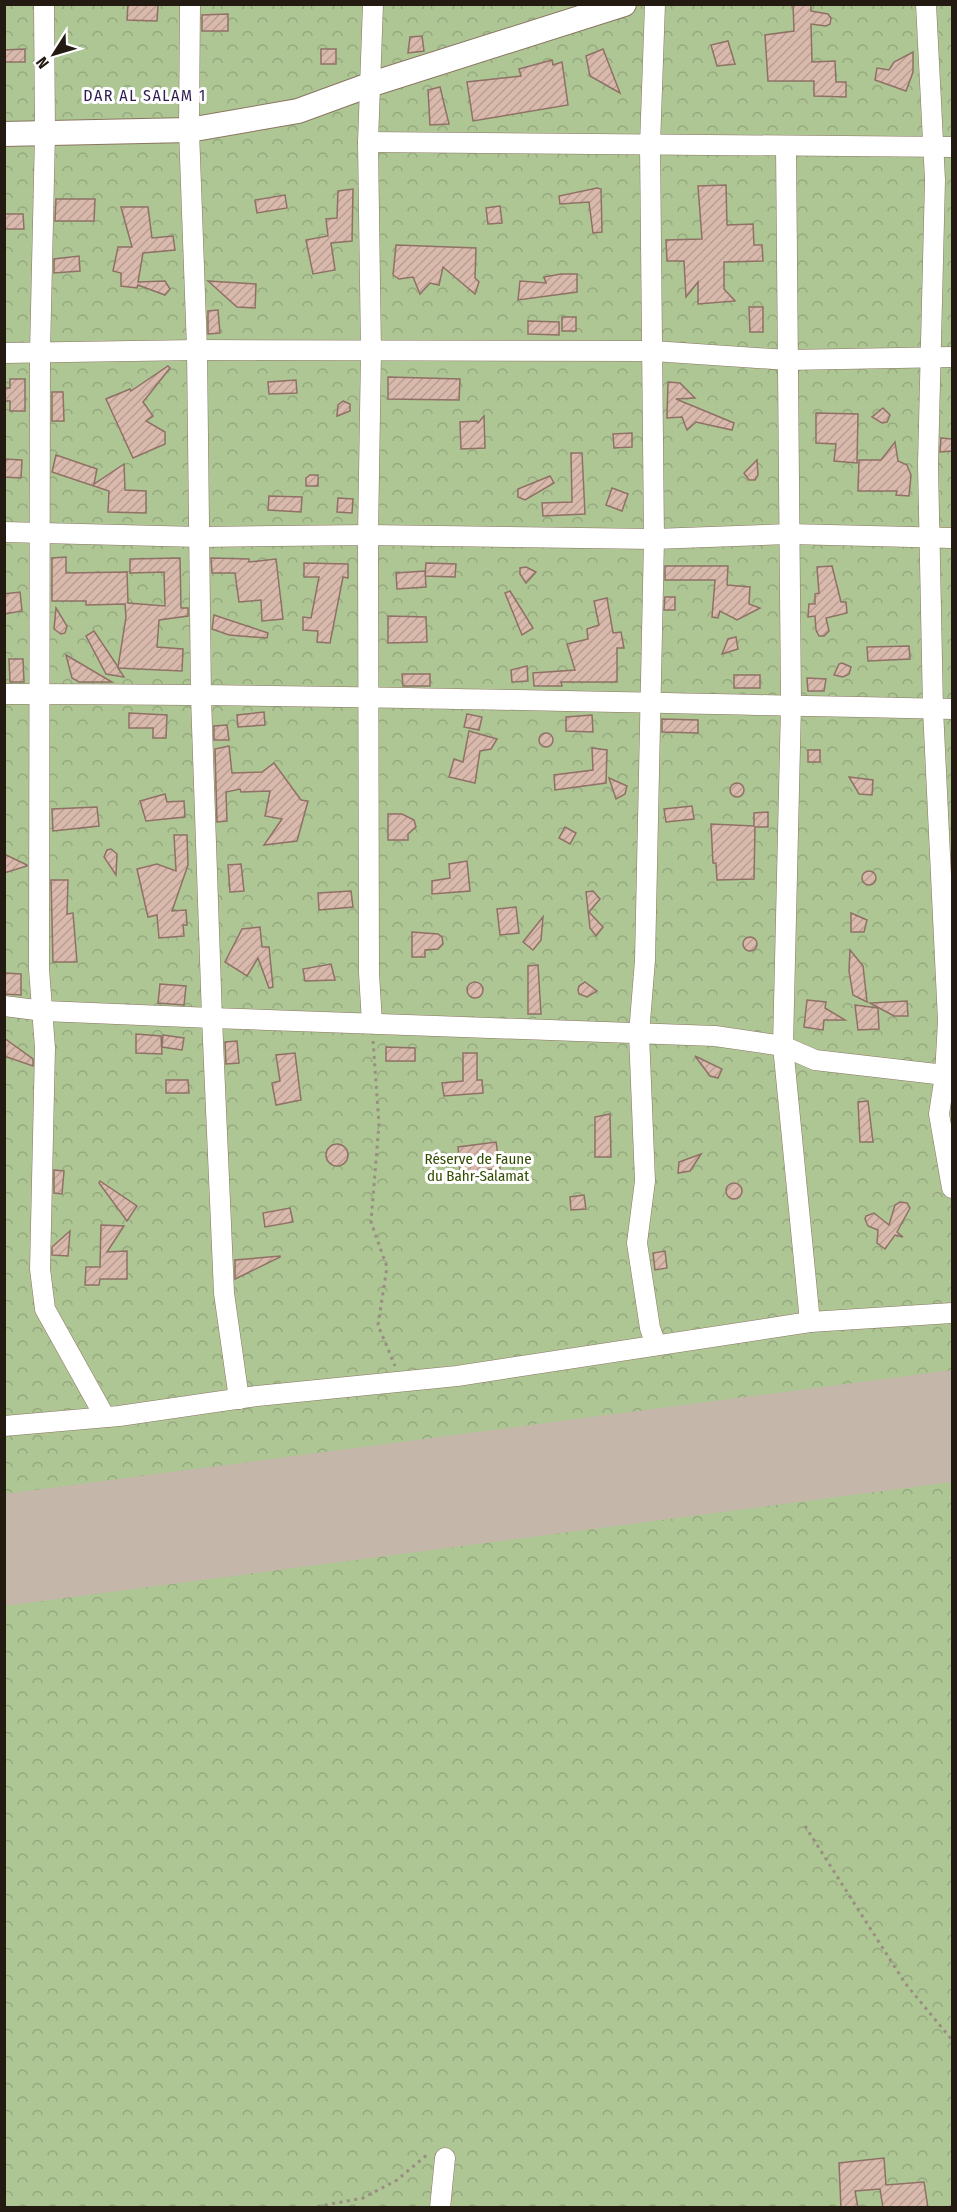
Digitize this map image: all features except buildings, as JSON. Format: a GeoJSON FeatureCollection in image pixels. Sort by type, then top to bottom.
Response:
{"type":"FeatureCollection","features":[{"type":"Feature","properties":{"kind":"main road"},"geometry":{"type":"LineString","coordinates":[[4,134],[189,130],[298,111],[372,84],[624,4]]}},
{"type":"Feature","properties":{"kind":"street"},"geometry":{"type":"LineString","coordinates":[[44,4],[45,134],[39,534],[39,969],[44,1011],[40,1269],[45,1309],[105,1417]]}},
{"type":"Feature","properties":{"kind":"street"},"geometry":{"type":"LineString","coordinates":[[190,4],[189,130],[197,350],[201,697],[212,1018],[224,1293],[239,1399]]}},
{"type":"Feature","properties":{"kind":"street"},"geometry":{"type":"LineString","coordinates":[[372,1023],[369,973],[368,535],[371,352],[368,142],[372,84],[373,4]]}},
{"type":"Feature","properties":{"kind":"street"},"geometry":{"type":"LineString","coordinates":[[655,4],[650,145],[654,539],[645,960],[639,1034],[645,1181],[638,1243],[650,1329],[656,1345]]}},
{"type":"Feature","properties":{"kind":"street"},"geometry":{"type":"LineString","coordinates":[[926,4],[943,147],[935,180],[930,356],[930,538],[943,709],[949,1075],[939,1114],[952,1188]]}},
{"type":"Feature","properties":{"kind":"street"},"geometry":{"type":"LineString","coordinates":[[368,142],[943,147]]}},
{"type":"Feature","properties":{"kind":"street"},"geometry":{"type":"LineString","coordinates":[[786,146],[791,705],[783,1046],[810,1322]]}},
{"type":"Feature","properties":{"kind":"street"},"geometry":{"type":"LineString","coordinates":[[4,353],[197,350],[653,351],[788,360],[952,357]]}},
{"type":"Feature","properties":{"kind":"street"},"geometry":{"type":"LineString","coordinates":[[4,532],[199,537],[368,535],[654,539],[789,534],[952,538]]}},
{"type":"Feature","properties":{"kind":"street"},"geometry":{"type":"LineString","coordinates":[[4,694],[201,697],[370,695],[650,704],[943,709]]}},
{"type":"Feature","properties":{"kind":"street"},"geometry":{"type":"LineString","coordinates":[[4,1006],[44,1011],[715,1036],[783,1046],[815,1060],[949,1075]]}},
{"type":"Feature","properties":{"kind":"street"},"geometry":{"type":"LineString","coordinates":[[4,1426],[105,1417],[239,1399],[457,1376],[810,1322],[952,1313]]}},
{"type":"Feature","properties":{"kind":"street"},"geometry":{"type":"LineString","coordinates":[[440,2154],[440,2208]]}},
{"type":"Feature","properties":{"kind":"path"},"geometry":{"type":"LineString","coordinates":[[372,1023],[379,1124],[371,1222],[387,1267],[378,1325],[402,1381]]}},
{"type":"Feature","properties":{"kind":"path"},"geometry":{"type":"LineString","coordinates":[[805,1826],[905,1983],[952,2040]]}},
{"type":"Feature","properties":{"kind":"path"},"geometry":{"type":"LineString","coordinates":[[310,2208],[363,2198],[440,2154]]}},
{"type":"Feature","properties":{"kind":"green space","name":"Réserve de Faune du Bahr-Salamat"},"geometry":{"type":"Polygon","coordinates":[[[5,5],[952,5],[952,2207],[5,2207],[5,5]]]}},
{"type":"Feature","properties":{"kind":"runway"},"geometry":{"type":"LineString","coordinates":[[4,1550],[952,1426]]}},
{"type":"Feature","properties":{"kind":"district","name":"DAR AL SALAM 1"},"geometry":{"type":"Point","coordinates":[145,95]}}]}
